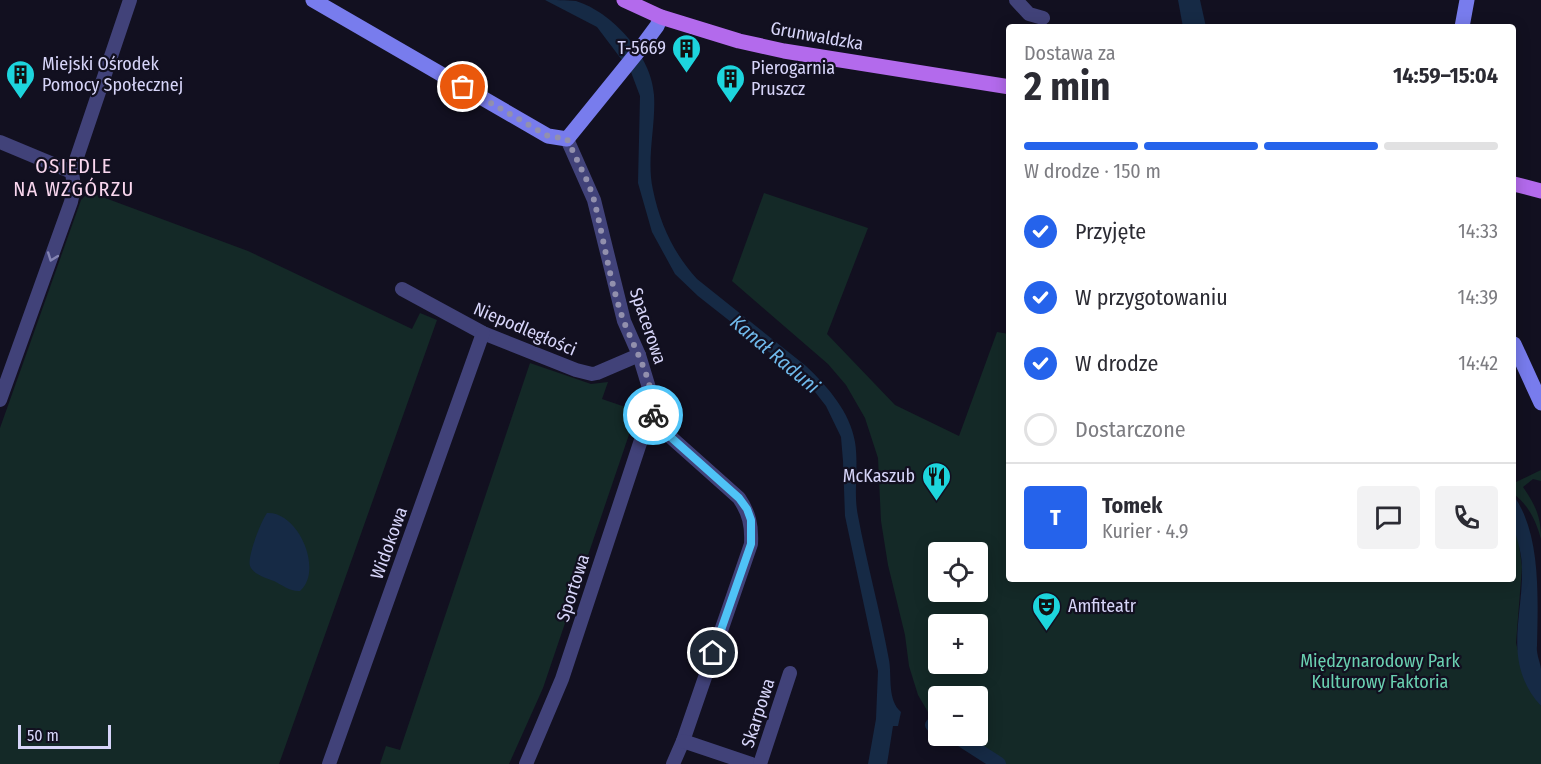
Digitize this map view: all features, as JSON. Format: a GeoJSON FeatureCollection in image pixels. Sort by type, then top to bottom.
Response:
{"type":"FeatureCollection","features":[{"type":"Feature","properties":{"kind":"main road","name":"Grunwaldzka"},"geometry":{"type":"LineString","coordinates":[[624,0],[661,17],[709,33],[784,51],[1006,86]]}},
{"type":"Feature","properties":{"kind":"main road"},"geometry":{"type":"LineString","coordinates":[[1516,184],[1541,190]]}},
{"type":"Feature","properties":{"kind":"street"},"geometry":{"type":"LineString","coordinates":[[0,400],[71,202],[74,187],[72,172],[130,0]]}},
{"type":"Feature","properties":{"kind":"street"},"geometry":{"type":"LineString","coordinates":[[313,0],[548,136],[567,139],[624,70],[657,26],[661,17]]}},
{"type":"Feature","properties":{"kind":"street"},"geometry":{"type":"LineString","coordinates":[[1016,0],[1029,14],[1043,18]]}},
{"type":"Feature","properties":{"kind":"street"},"geometry":{"type":"LineString","coordinates":[[1463,24],[1467,0]]}},
{"type":"Feature","properties":{"kind":"street","name":"Spacerowa"},"geometry":{"type":"LineString","coordinates":[[567,139],[594,200],[624,321],[639,355],[653,401],[652,423]]}},
{"type":"Feature","properties":{"kind":"street"},"geometry":{"type":"LineString","coordinates":[[0,142],[72,172]]}},
{"type":"Feature","properties":{"kind":"street","name":"Niepodległości"},"geometry":{"type":"LineString","coordinates":[[402,289],[483,333],[576,370],[592,374],[639,355]]}},
{"type":"Feature","properties":{"kind":"street","name":"Widokowa"},"geometry":{"type":"LineString","coordinates":[[329,764],[483,333]]}},
{"type":"Feature","properties":{"kind":"street"},"geometry":{"type":"LineString","coordinates":[[1516,348],[1540,401]]}},
{"type":"Feature","properties":{"kind":"street"},"geometry":{"type":"LineString","coordinates":[[652,423],[739,498],[747,509],[751,526],[751,544],[673,764]]}},
{"type":"Feature","properties":{"kind":"street","name":"Sportowa"},"geometry":{"type":"LineString","coordinates":[[526,764],[559,687],[642,437],[652,423]]}},
{"type":"Feature","properties":{"kind":"street","name":"Skarpowa"},"geometry":{"type":"LineString","coordinates":[[760,764],[790,673]]}},
{"type":"Feature","properties":{"kind":"street"},"geometry":{"type":"LineString","coordinates":[[683,741],[751,764]]}},
{"type":"Feature","properties":{"kind":"green space"},"geometry":{"type":"Polygon","coordinates":[[[89,192],[248,251],[412,329],[420,313],[437,320],[279,764],[0,764],[0,428],[81,200],[89,192]]]}},
{"type":"Feature","properties":{"kind":"green space","name":"Międzynarodowy Park Kulturowy Faktoria"},"geometry":{"type":"Polygon","coordinates":[[[764,193],[868,228],[827,334],[895,405],[959,436],[997,332],[1006,334],[1006,582],[1516,582],[1516,532],[1522,567],[1516,643],[1526,683],[1541,706],[1541,764],[1002,764],[980,746],[988,746],[988,686],[928,686],[928,712],[918,695],[909,666],[905,635],[888,565],[881,521],[878,458],[865,418],[846,385],[828,364],[732,281],[764,193]]]}},
{"type":"Feature","properties":{"kind":"green space"},"geometry":{"type":"Polygon","coordinates":[[[530,363],[591,384],[608,382],[602,399],[637,411],[543,688],[509,764],[380,764],[386,746],[400,750],[530,363]]]}},
{"type":"Feature","properties":{"kind":"green space"},"geometry":{"type":"Polygon","coordinates":[[[1541,470],[1541,481],[1533,479],[1523,487],[1537,512],[1541,539],[1531,514],[1516,496],[1516,482],[1541,470]]]}},
{"type":"Feature","properties":{"kind":"water","name":"Kanał Raduni"},"geometry":{"type":"Polygon","coordinates":[[[545,0],[576,1],[590,7],[616,25],[638,51],[652,80],[654,95],[650,166],[653,190],[664,227],[675,249],[697,279],[806,366],[830,391],[848,420],[856,451],[858,516],[889,660],[892,694],[901,712],[898,726],[893,726],[887,764],[868,764],[876,719],[878,671],[845,516],[841,437],[826,406],[812,388],[698,296],[675,274],[652,232],[638,183],[640,96],[631,72],[597,27],[545,0]]]}},
{"type":"Feature","properties":{"kind":"water"},"geometry":{"type":"Polygon","coordinates":[[[1178,0],[1200,0],[1205,24],[1182,24],[1178,0]]]}},
{"type":"Feature","properties":{"kind":"water"},"geometry":{"type":"Polygon","coordinates":[[[1516,500],[1529,529],[1536,567],[1537,649],[1541,669],[1541,706],[1529,690],[1518,657],[1517,640],[1522,587],[1521,553],[1516,535],[1516,500]]]}},
{"type":"Feature","properties":{"kind":"water"},"geometry":{"type":"Polygon","coordinates":[[[267,513],[278,515],[289,521],[304,543],[309,570],[307,582],[300,591],[290,589],[260,575],[250,566],[255,539],[267,513]]]}},
{"type":"Feature","properties":{"kind":"waterway"},"geometry":{"type":"LineString","coordinates":[[971,746],[999,764]]}},
{"type":"Feature","properties":{"kind":"way so far"},"geometry":{"type":"LineString","coordinates":[[463,87],[548,136],[567,139],[594,200],[624,321],[648,382],[653,401],[653,415]]}},
{"type":"Feature","properties":{"kind":"place","name":"T-5669"},"geometry":{"type":"Point","coordinates":[687,74]}},
{"type":"Feature","properties":{"kind":"place","name":"Miejski Ośrodek Pomocy Społecznej"},"geometry":{"type":"Point","coordinates":[21,100]}},
{"type":"Feature","properties":{"kind":"place","name":"Pierogarnia Pruszcz"},"geometry":{"type":"Point","coordinates":[730,104]}},
{"type":"Feature","properties":{"kind":"place","name":"McKaszub"},"geometry":{"type":"Point","coordinates":[936,502]}},
{"type":"Feature","properties":{"kind":"place","name":"Amfiteatr"},"geometry":{"type":"Point","coordinates":[1047,632]}},
{"type":"Feature","properties":{"kind":"district","name":"OSIEDLE NA WZGÓRZU"},"geometry":{"type":"Point","coordinates":[74,178]}},
{"type":"Feature","properties":{"kind":"route"},"geometry":{"type":"LineString","coordinates":[[653,415],[652,423],[739,498],[751,520],[751,544],[713,653]]}}]}
